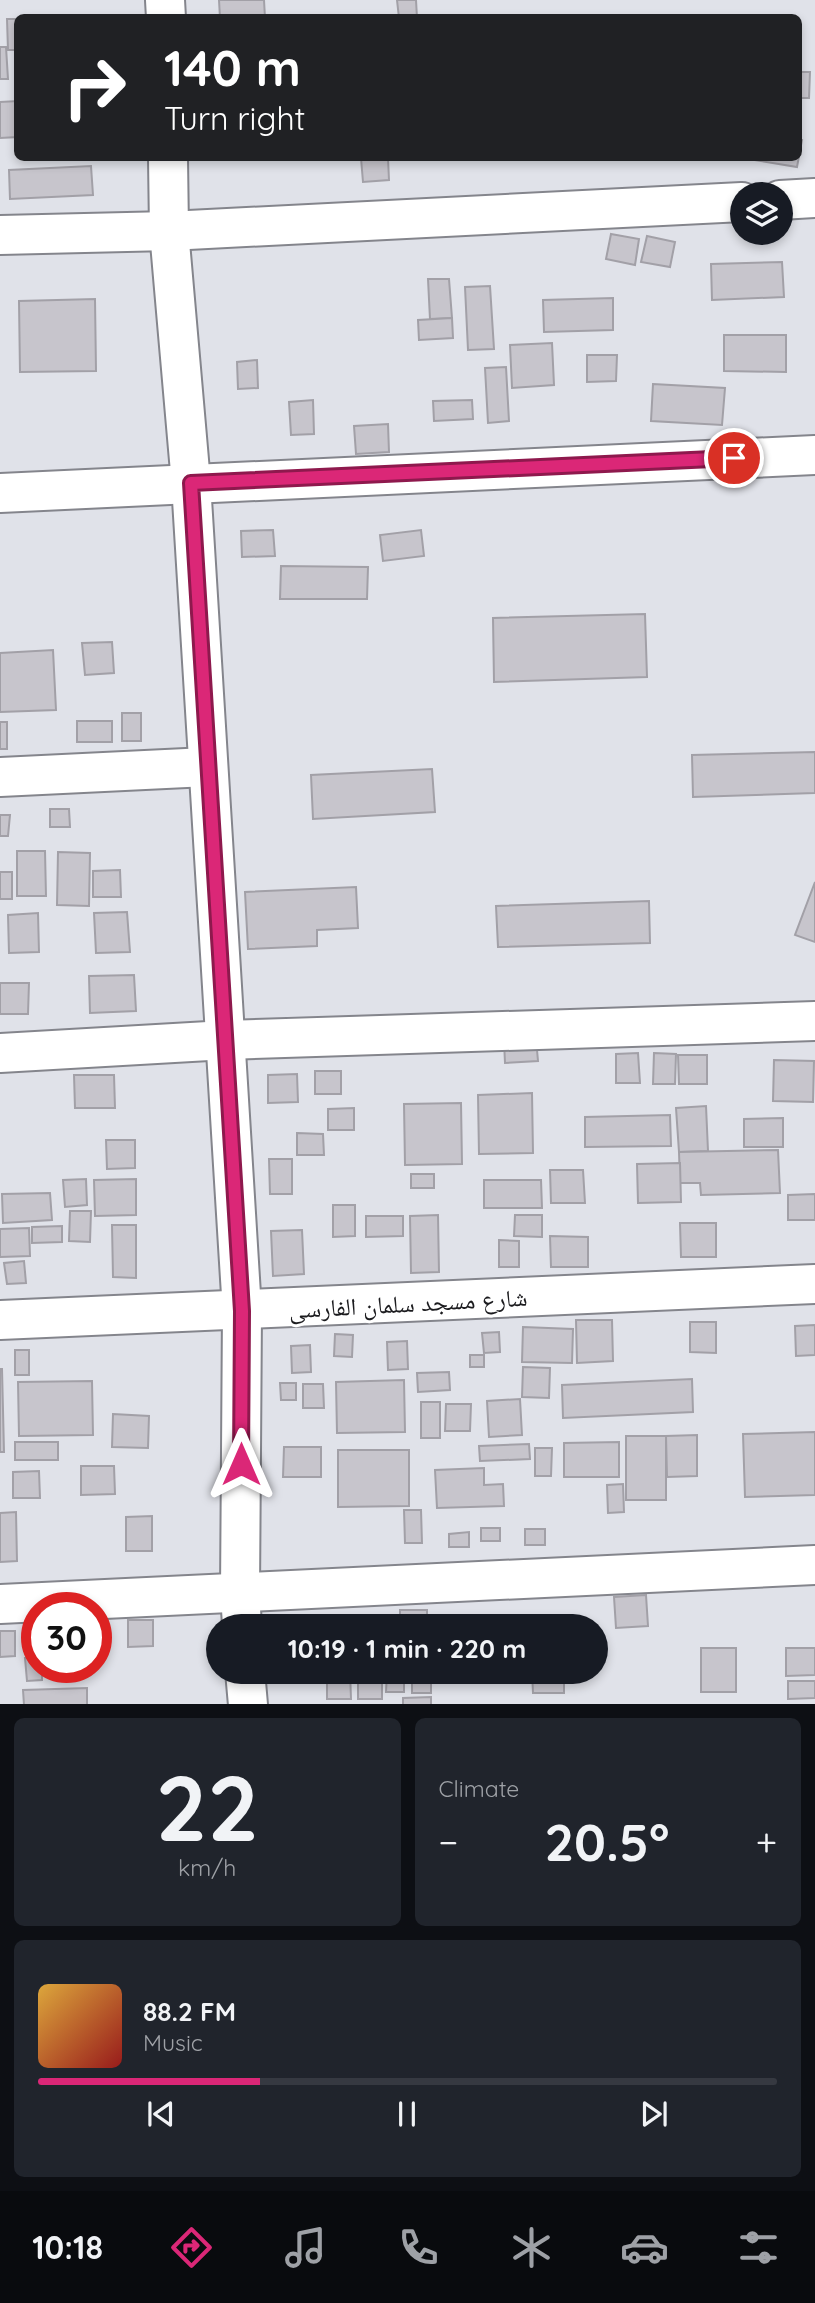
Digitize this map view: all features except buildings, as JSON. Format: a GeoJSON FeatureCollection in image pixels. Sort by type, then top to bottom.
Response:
{"type":"FeatureCollection","features":[{"type":"Feature","properties":{"kind":"street"},"geometry":{"type":"LineString","coordinates":[[168,161],[169,231],[191,483],[242,1311],[241,1609]]}},
{"type":"Feature","properties":{"kind":"street"},"geometry":{"type":"LineString","coordinates":[[793,199],[815,198]]}},
{"type":"Feature","properties":{"kind":"street"},"geometry":{"type":"LineString","coordinates":[[0,235],[169,231],[730,203]]}},
{"type":"Feature","properties":{"kind":"street"},"geometry":{"type":"LineString","coordinates":[[0,493],[815,455]]}},
{"type":"Feature","properties":{"kind":"street"},"geometry":{"type":"LineString","coordinates":[[0,776],[207,767]]}},
{"type":"Feature","properties":{"kind":"street"},"geometry":{"type":"LineString","coordinates":[[0,1053],[226,1040],[815,1021]]}},
{"type":"Feature","properties":{"kind":"street","name":"شارع مسجد سلمان الفارسى"},"geometry":{"type":"LineString","coordinates":[[0,1320],[815,1284]]}},
{"type":"Feature","properties":{"kind":"street"},"geometry":{"type":"LineString","coordinates":[[0,1604],[241,1609],[815,1565]]}},
{"type":"Feature","properties":{"kind":"street"},"geometry":{"type":"LineString","coordinates":[[247,1684],[248,1704]]}},
{"type":"Feature","properties":{"kind":"route"},"geometry":{"type":"LineString","coordinates":[[241,1464],[242,1311],[191,483],[734,458]]}}]}
